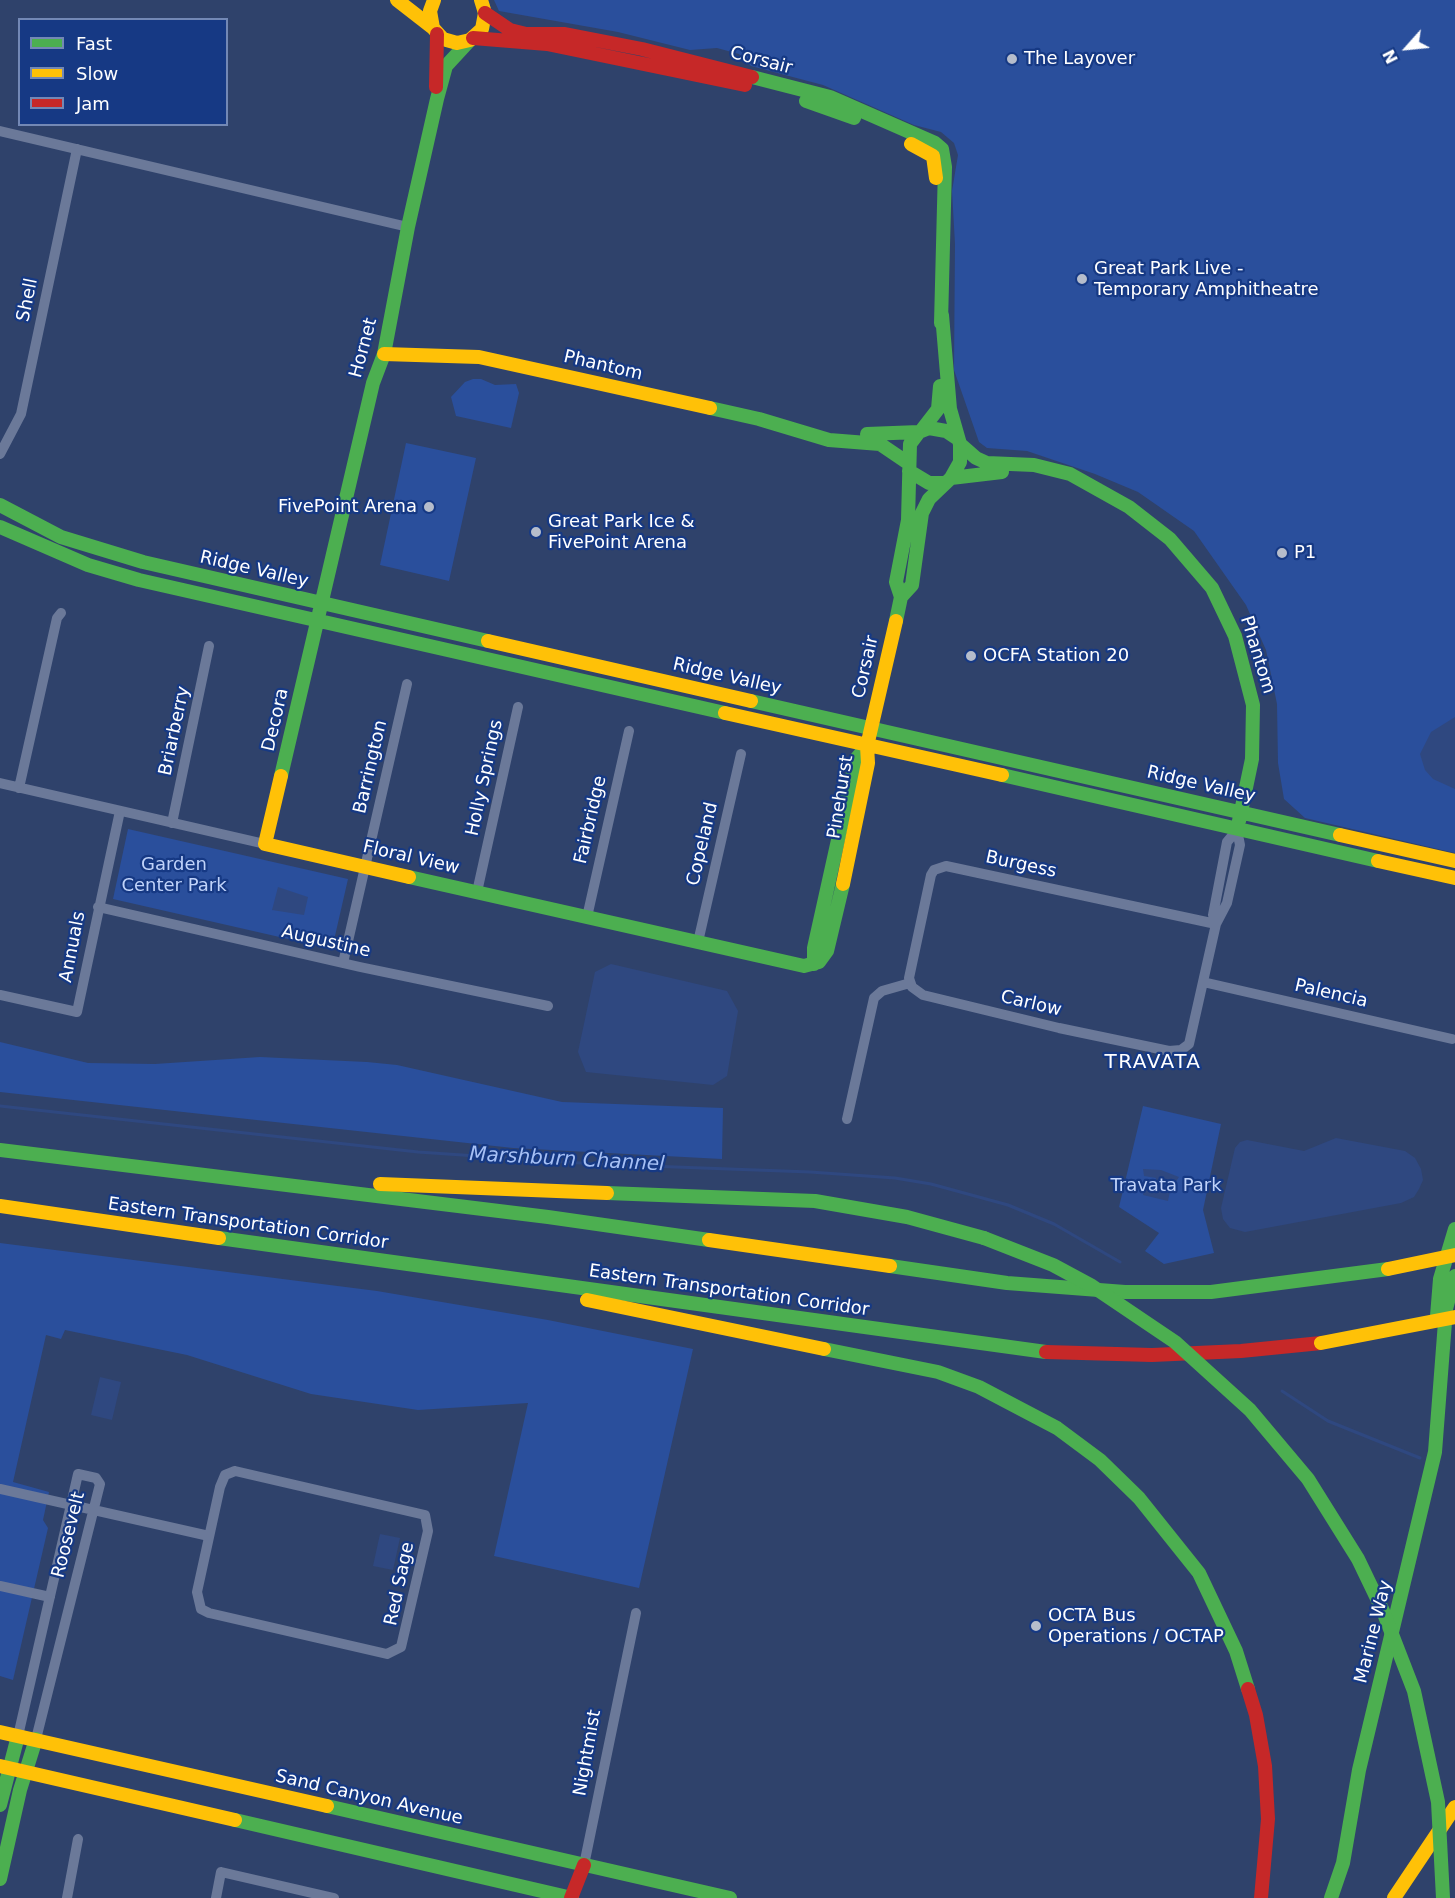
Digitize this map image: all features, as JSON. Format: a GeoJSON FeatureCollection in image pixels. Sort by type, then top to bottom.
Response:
{"type":"FeatureCollection","features":[{"type":"Feature","properties":{"kind":"main road"},"geometry":{"type":"LineString","coordinates":[[398,0],[450,42],[472,39]]}},
{"type":"Feature","properties":{"kind":"main road","name":"Hornet"},"geometry":{"type":"LineString","coordinates":[[434,0],[430,12],[435,31],[437,99]]}},
{"type":"Feature","properties":{"kind":"main road","name":"Hornet"},"geometry":{"type":"LineString","coordinates":[[322,605],[373,383],[384,354],[408,227],[437,99],[446,66],[482,29],[483,7]]}},
{"type":"Feature","properties":{"kind":"main road","name":"Corsair"},"geometry":{"type":"LineString","coordinates":[[483,7],[510,30],[526,34],[565,34],[642,50],[830,98],[935,143],[942,149],[944,158],[942,315],[950,409],[959,442]]}},
{"type":"Feature","properties":{"kind":"main road","name":"Corsair"},"geometry":{"type":"LineString","coordinates":[[472,39],[547,44],[658,66],[801,99],[861,120],[933,156],[938,220],[942,231]]}},
{"type":"Feature","properties":{"kind":"main road","name":"Corsair"},"geometry":{"type":"LineString","coordinates":[[920,431],[938,410],[938,357],[942,315]]}},
{"type":"Feature","properties":{"kind":"main road","name":"Phantom"},"geometry":{"type":"LineString","coordinates":[[384,354],[479,357],[759,419],[830,440],[880,444],[908,467]]}},
{"type":"Feature","properties":{"kind":"main road"},"geometry":{"type":"LineString","coordinates":[[938,428],[959,442],[960,462],[948,480],[929,483],[918,479],[908,467],[910,444],[920,431],[938,428]]}},
{"type":"Feature","properties":{"kind":"main road","name":"Phantom"},"geometry":{"type":"LineString","coordinates":[[811,435],[829,430],[881,435],[920,431]]}},
{"type":"Feature","properties":{"kind":"main road","name":"Phantom"},"geometry":{"type":"LineString","coordinates":[[959,442],[976,459],[987,463],[1009,462],[1070,474],[1129,507],[1170,540],[1212,588],[1226,613],[1246,671],[1253,705],[1252,759],[1237,830]]}},
{"type":"Feature","properties":{"kind":"main road","name":"Corsair"},"geometry":{"type":"LineString","coordinates":[[901,597],[896,582],[908,520],[908,467]]}},
{"type":"Feature","properties":{"kind":"main road","name":"Phantom"},"geometry":{"type":"LineString","coordinates":[[948,480],[999,472],[1022,473],[1066,483],[1084,482]]}},
{"type":"Feature","properties":{"kind":"main road","name":"Corsair"},"geometry":{"type":"LineString","coordinates":[[867,746],[901,597],[912,585],[924,507],[948,480]]}},
{"type":"Feature","properties":{"kind":"main road","name":"Ridge Valley"},"geometry":{"type":"LineString","coordinates":[[0,505],[61,537],[143,562],[322,605],[1455,861]]}},
{"type":"Feature","properties":{"kind":"main road","name":"Ridge Valley"},"geometry":{"type":"LineString","coordinates":[[0,527],[88,565],[139,580],[1455,878]]}},
{"type":"Feature","properties":{"kind":"main road"},"geometry":{"type":"LineString","coordinates":[[139,580],[143,562]]}},
{"type":"Feature","properties":{"kind":"main road","name":"Decora"},"geometry":{"type":"LineString","coordinates":[[265,844],[322,605]]}},
{"type":"Feature","properties":{"kind":"main road","name":"Pinehurst"},"geometry":{"type":"LineString","coordinates":[[814,964],[826,951],[853,845],[868,763],[867,746]]}},
{"type":"Feature","properties":{"kind":"main road","name":"Floral View"},"geometry":{"type":"LineString","coordinates":[[265,844],[804,966],[814,964]]}},
{"type":"Feature","properties":{"kind":"main road"},"geometry":{"type":"LineString","coordinates":[[0,1150],[548,1217],[1007,1284],[1062,1288],[1125,1292],[1210,1292],[1388,1269],[1455,1255]]}},
{"type":"Feature","properties":{"kind":"main road"},"geometry":{"type":"LineString","coordinates":[[242,1179],[815,1201],[884,1212],[984,1238],[1053,1265],[1092,1286],[1175,1342],[1268,1428],[1319,1494],[1363,1569],[1383,1611],[1414,1691],[1427,1741],[1438,1802],[1443,1898]]}},
{"type":"Feature","properties":{"kind":"main road","name":"Eastern Transportation Corridor"},"geometry":{"type":"LineString","coordinates":[[0,1206],[530,1282],[1049,1352],[1152,1355],[1241,1352],[1372,1335],[1455,1317]]}},
{"type":"Feature","properties":{"kind":"main road","name":"Marine Way"},"geometry":{"type":"LineString","coordinates":[[1441,1372],[1437,1363],[1440,1279],[1455,1228]]}},
{"type":"Feature","properties":{"kind":"main road","name":"Marine Way"},"geometry":{"type":"LineString","coordinates":[[1330,1898],[1343,1863],[1359,1770],[1436,1452],[1446,1309],[1455,1276]]}},
{"type":"Feature","properties":{"kind":"main road"},"geometry":{"type":"LineString","coordinates":[[530,1282],[598,1304],[938,1372],[979,1387],[1057,1428],[1100,1460],[1139,1498],[1184,1551],[1199,1573],[1219,1611],[1236,1651],[1256,1716],[1265,1767],[1268,1819],[1261,1898]]}},
{"type":"Feature","properties":{"kind":"main road","name":"Sand Canyon Avenue"},"geometry":{"type":"LineString","coordinates":[[0,1732],[730,1898]]}},
{"type":"Feature","properties":{"kind":"main road","name":"Roosevelt"},"geometry":{"type":"LineString","coordinates":[[0,1805],[4,1767],[18,1736]]}},
{"type":"Feature","properties":{"kind":"main road","name":"Roosevelt"},"geometry":{"type":"LineString","coordinates":[[0,1879],[36,1739]]}},
{"type":"Feature","properties":{"kind":"main road"},"geometry":{"type":"LineString","coordinates":[[4,1767],[571,1898]]}},
{"type":"Feature","properties":{"kind":"main road"},"geometry":{"type":"LineString","coordinates":[[1394,1898],[1455,1807]]}},
{"type":"Feature","properties":{"kind":"main road","name":"Nightmist"},"geometry":{"type":"LineString","coordinates":[[571,1898],[584,1865]]}},
{"type":"Feature","properties":{"kind":"street"},"geometry":{"type":"LineString","coordinates":[[0,131],[408,227]]}},
{"type":"Feature","properties":{"kind":"street","name":"Shell"},"geometry":{"type":"LineString","coordinates":[[0,453],[21,414],[77,149]]}},
{"type":"Feature","properties":{"kind":"street"},"geometry":{"type":"LineString","coordinates":[[19,788],[57,618],[61,613]]}},
{"type":"Feature","properties":{"kind":"street","name":"Briarberry"},"geometry":{"type":"LineString","coordinates":[[171,822],[209,646]]}},
{"type":"Feature","properties":{"kind":"street","name":"Barrington"},"geometry":{"type":"LineString","coordinates":[[343,963],[407,684]]}},
{"type":"Feature","properties":{"kind":"street","name":"Holly Springs"},"geometry":{"type":"LineString","coordinates":[[477,892],[518,707]]}},
{"type":"Feature","properties":{"kind":"street","name":"Fairbridge"},"geometry":{"type":"LineString","coordinates":[[586,917],[629,731]]}},
{"type":"Feature","properties":{"kind":"street","name":"Copeland"},"geometry":{"type":"LineString","coordinates":[[698,942],[741,754]]}},
{"type":"Feature","properties":{"kind":"street","name":"Floral View"},"geometry":{"type":"LineString","coordinates":[[0,783],[265,844]]}},
{"type":"Feature","properties":{"kind":"street","name":"Annuals"},"geometry":{"type":"LineString","coordinates":[[0,995],[77,1012],[120,811]]}},
{"type":"Feature","properties":{"kind":"street","name":"Carlow"},"geometry":{"type":"LineString","coordinates":[[910,983],[922,995],[1169,1051],[1180,1050],[1189,1044],[1216,924],[1213,915],[1227,842],[1237,830]]}},
{"type":"Feature","properties":{"kind":"street","name":"Burgess"},"geometry":{"type":"LineString","coordinates":[[910,983],[909,974],[931,875],[934,870],[946,866],[1216,924]]}},
{"type":"Feature","properties":{"kind":"street","name":"Augustine"},"geometry":{"type":"LineString","coordinates":[[98,907],[343,963],[548,1006]]}},
{"type":"Feature","properties":{"kind":"street","name":"Palencia"},"geometry":{"type":"LineString","coordinates":[[1203,982],[1452,1039]]}},
{"type":"Feature","properties":{"kind":"street"},"geometry":{"type":"LineString","coordinates":[[848,1119],[874,998],[882,991],[910,983]]}},
{"type":"Feature","properties":{"kind":"street","name":"Red Sage"},"geometry":{"type":"LineString","coordinates":[[234,1471],[425,1515],[428,1531],[401,1647],[387,1654],[209,1613],[201,1609],[197,1592],[209,1536],[220,1486],[225,1474],[234,1471]]}},
{"type":"Feature","properties":{"kind":"street","name":"Roosevelt"},"geometry":{"type":"LineString","coordinates":[[18,1736],[78,1474],[96,1478],[100,1484],[36,1739]]}},
{"type":"Feature","properties":{"kind":"street"},"geometry":{"type":"LineString","coordinates":[[0,1489],[209,1536]]}},
{"type":"Feature","properties":{"kind":"street"},"geometry":{"type":"LineString","coordinates":[[0,1586],[50,1597]]}},
{"type":"Feature","properties":{"kind":"street","name":"Nightmist"},"geometry":{"type":"LineString","coordinates":[[584,1865],[636,1613]]}},
{"type":"Feature","properties":{"kind":"street"},"geometry":{"type":"LineString","coordinates":[[70,1897],[78,1839]]}},
{"type":"Feature","properties":{"kind":"street"},"geometry":{"type":"LineString","coordinates":[[216,1898],[221,1872],[334,1898]]}},
{"type":"Feature","properties":{"kind":"green space"},"geometry":{"type":"Polygon","coordinates":[[[494,0],[1455,0],[1455,853],[1305,818],[1284,799],[1278,763],[1277,704],[1266,650],[1246,605],[1194,531],[1138,492],[1095,474],[1027,451],[987,448],[979,442],[954,370],[955,244],[952,191],[958,155],[954,143],[941,132],[914,125],[823,85],[751,66],[739,54],[717,48],[690,50],[618,32],[499,11],[494,0]]]}},
{"type":"Feature","properties":{"kind":"green space"},"geometry":{"type":"Polygon","coordinates":[[[481,379],[495,385],[516,384],[519,393],[511,428],[456,416],[451,397],[465,382],[481,379]]]}},
{"type":"Feature","properties":{"kind":"green space","name":"FivePoint Arena"},"geometry":{"type":"Polygon","coordinates":[[[406,443],[476,458],[449,581],[380,565],[406,443]]]}},
{"type":"Feature","properties":{"kind":"green space","name":"Garden Center Park"},"geometry":{"type":"Polygon","coordinates":[[[128,829],[348,879],[332,949],[113,899],[128,829]]]}},
{"type":"Feature","properties":{"kind":"green space"},"geometry":{"type":"Polygon","coordinates":[[[0,1042],[88,1063],[155,1064],[260,1057],[367,1062],[397,1065],[562,1102],[723,1108],[722,1159],[513,1148],[0,1092],[0,1042]]]}},
{"type":"Feature","properties":{"kind":"green space","name":"Travata Park"},"geometry":{"type":"Polygon","coordinates":[[[1143,1106],[1221,1124],[1203,1210],[1214,1253],[1164,1264],[1145,1251],[1159,1233],[1119,1207],[1143,1106]]]}},
{"type":"Feature","properties":{"kind":"green space"},"geometry":{"type":"Polygon","coordinates":[[[0,1243],[377,1291],[548,1320],[693,1349],[639,1588],[494,1556],[528,1403],[418,1410],[311,1394],[187,1355],[65,1330],[61,1339],[46,1335],[13,1482],[49,1492],[43,1520],[48,1528],[13,1680],[0,1676],[0,1243]]]}},
{"type":"Feature","properties":{"kind":"shaded area"},"geometry":{"type":"Polygon","coordinates":[[[1455,717],[1455,789],[1433,779],[1425,770],[1420,754],[1431,732],[1455,717]]]}},
{"type":"Feature","properties":{"kind":"shaded area"},"geometry":{"type":"Polygon","coordinates":[[[278,887],[308,897],[304,915],[272,910],[278,887]]]}},
{"type":"Feature","properties":{"kind":"shaded area"},"geometry":{"type":"Polygon","coordinates":[[[611,964],[727,991],[738,1011],[727,1076],[713,1085],[586,1072],[578,1052],[595,972],[611,964]]]}},
{"type":"Feature","properties":{"kind":"shaded area"},"geometry":{"type":"Polygon","coordinates":[[[1336,1138],[1405,1151],[1415,1158],[1421,1169],[1423,1180],[1414,1197],[1401,1203],[1245,1232],[1230,1228],[1223,1219],[1221,1208],[1235,1148],[1240,1142],[1247,1140],[1304,1151],[1336,1138]]]}},
{"type":"Feature","properties":{"kind":"shaded area"},"geometry":{"type":"Polygon","coordinates":[[[1143,1169],[1161,1170],[1179,1177],[1175,1183],[1163,1179],[1161,1187],[1170,1191],[1168,1201],[1143,1195],[1145,1186],[1154,1185],[1156,1178],[1144,1176],[1143,1169]]]}},
{"type":"Feature","properties":{"kind":"shaded area"},"geometry":{"type":"Polygon","coordinates":[[[100,1377],[121,1382],[112,1420],[91,1415],[100,1377]]]}},
{"type":"Feature","properties":{"kind":"shaded area"},"geometry":{"type":"Polygon","coordinates":[[[380,1534],[400,1538],[393,1570],[373,1566],[380,1534]]]}},
{"type":"Feature","properties":{"kind":"waterway","name":"Marshburn Channel"},"geometry":{"type":"LineString","coordinates":[[0,1106],[418,1152],[595,1164],[810,1172],[895,1178],[931,1184],[1008,1205],[1054,1224],[1120,1262]]}},
{"type":"Feature","properties":{"kind":"waterway","name":"Marshburn Channel"},"geometry":{"type":"LineString","coordinates":[[1282,1391],[1328,1421],[1420,1458]]}},
{"type":"Feature","properties":{"kind":"traffic: fast"},"geometry":{"type":"LineString","coordinates":[[281,776],[373,383],[384,354],[408,227],[437,99],[446,66],[470,40]]}},
{"type":"Feature","properties":{"kind":"traffic: fast"},"geometry":{"type":"LineString","coordinates":[[752,77],[830,97],[935,143],[942,149],[945,167],[941,323]]}},
{"type":"Feature","properties":{"kind":"traffic: fast"},"geometry":{"type":"LineString","coordinates":[[806,101],[854,118]]}},
{"type":"Feature","properties":{"kind":"traffic: fast"},"geometry":{"type":"LineString","coordinates":[[896,621],[901,597],[912,585],[922,513],[929,499],[951,478],[960,462],[960,444],[950,409],[942,315]]}},
{"type":"Feature","properties":{"kind":"traffic: fast"},"geometry":{"type":"LineString","coordinates":[[921,431],[938,409],[940,386]]}},
{"type":"Feature","properties":{"kind":"traffic: fast"},"geometry":{"type":"LineString","coordinates":[[710,408],[759,419],[829,440],[880,444],[908,463]]}},
{"type":"Feature","properties":{"kind":"traffic: fast"},"geometry":{"type":"LineString","coordinates":[[901,597],[896,582],[908,520],[910,444],[919,432],[929,428],[946,431],[958,439]]}},
{"type":"Feature","properties":{"kind":"traffic: fast"},"geometry":{"type":"LineString","coordinates":[[867,434],[919,432]]}},
{"type":"Feature","properties":{"kind":"traffic: fast"},"geometry":{"type":"LineString","coordinates":[[960,444],[976,458],[987,463],[1034,465],[1070,474],[1129,507],[1170,539],[1212,588],[1235,636],[1253,705],[1252,759],[1239,821]]}},
{"type":"Feature","properties":{"kind":"traffic: fast"},"geometry":{"type":"LineString","coordinates":[[909,471],[929,483],[944,483]]}},
{"type":"Feature","properties":{"kind":"traffic: fast"},"geometry":{"type":"LineString","coordinates":[[951,478],[1002,472]]}},
{"type":"Feature","properties":{"kind":"traffic: fast"},"geometry":{"type":"LineString","coordinates":[[0,505],[61,537],[143,562],[488,641]]}},
{"type":"Feature","properties":{"kind":"traffic: fast"},"geometry":{"type":"LineString","coordinates":[[0,527],[88,565],[139,580],[725,713]]}},
{"type":"Feature","properties":{"kind":"traffic: fast"},"geometry":{"type":"LineString","coordinates":[[751,701],[1340,835]]}},
{"type":"Feature","properties":{"kind":"traffic: fast"},"geometry":{"type":"LineString","coordinates":[[814,964],[814,948],[856,759],[867,746]]}},
{"type":"Feature","properties":{"kind":"traffic: fast"},"geometry":{"type":"LineString","coordinates":[[1002,775],[1378,861]]}},
{"type":"Feature","properties":{"kind":"traffic: fast"},"geometry":{"type":"LineString","coordinates":[[409,877],[804,966],[819,962],[827,951],[843,884]]}},
{"type":"Feature","properties":{"kind":"traffic: fast"},"geometry":{"type":"LineString","coordinates":[[0,1150],[548,1217],[709,1240]]}},
{"type":"Feature","properties":{"kind":"traffic: fast"},"geometry":{"type":"LineString","coordinates":[[607,1193],[815,1201],[907,1217],[984,1238]]}},
{"type":"Feature","properties":{"kind":"traffic: fast"},"geometry":{"type":"LineString","coordinates":[[1437,1316],[1440,1279],[1455,1229]]}},
{"type":"Feature","properties":{"kind":"traffic: fast"},"geometry":{"type":"LineString","coordinates":[[219,1238],[1046,1352]]}},
{"type":"Feature","properties":{"kind":"traffic: fast"},"geometry":{"type":"LineString","coordinates":[[984,1238],[1053,1265],[1092,1286],[1175,1342],[1250,1410],[1308,1479],[1358,1559],[1383,1611],[1414,1691],[1438,1802],[1443,1898]]}},
{"type":"Feature","properties":{"kind":"traffic: fast"},"geometry":{"type":"LineString","coordinates":[[890,1266],[1007,1283],[1125,1292],[1211,1292],[1388,1269]]}},
{"type":"Feature","properties":{"kind":"traffic: fast"},"geometry":{"type":"LineString","coordinates":[[1331,1898],[1343,1863],[1359,1770],[1435,1452],[1446,1309],[1455,1276]]}},
{"type":"Feature","properties":{"kind":"traffic: fast"},"geometry":{"type":"LineString","coordinates":[[824,1349],[938,1372],[979,1387],[1057,1428],[1100,1460],[1139,1498],[1199,1573],[1236,1651],[1248,1689]]}},
{"type":"Feature","properties":{"kind":"traffic: fast"},"geometry":{"type":"LineString","coordinates":[[0,1805],[18,1736]]}},
{"type":"Feature","properties":{"kind":"traffic: fast"},"geometry":{"type":"LineString","coordinates":[[0,1879],[20,1790],[36,1739]]}},
{"type":"Feature","properties":{"kind":"traffic: fast"},"geometry":{"type":"LineString","coordinates":[[327,1806],[730,1898]]}},
{"type":"Feature","properties":{"kind":"traffic: fast"},"geometry":{"type":"LineString","coordinates":[[235,1820],[572,1898]]}},
{"type":"Feature","properties":{"kind":"traffic: slow"},"geometry":{"type":"LineString","coordinates":[[397,0],[433,28]]}},
{"type":"Feature","properties":{"kind":"traffic: slow"},"geometry":{"type":"LineString","coordinates":[[434,0],[430,11],[433,28],[443,39],[457,43],[470,40],[482,29],[485,13],[481,0]]}},
{"type":"Feature","properties":{"kind":"traffic: slow"},"geometry":{"type":"LineString","coordinates":[[911,144],[933,156],[936,178]]}},
{"type":"Feature","properties":{"kind":"traffic: slow"},"geometry":{"type":"LineString","coordinates":[[384,354],[479,357],[710,408]]}},
{"type":"Feature","properties":{"kind":"traffic: slow"},"geometry":{"type":"LineString","coordinates":[[843,884],[868,763],[867,746],[896,621]]}},
{"type":"Feature","properties":{"kind":"traffic: slow"},"geometry":{"type":"LineString","coordinates":[[488,641],[751,701]]}},
{"type":"Feature","properties":{"kind":"traffic: slow"},"geometry":{"type":"LineString","coordinates":[[725,713],[1002,775]]}},
{"type":"Feature","properties":{"kind":"traffic: slow"},"geometry":{"type":"LineString","coordinates":[[281,776],[265,844],[409,877]]}},
{"type":"Feature","properties":{"kind":"traffic: slow"},"geometry":{"type":"LineString","coordinates":[[1340,835],[1455,861]]}},
{"type":"Feature","properties":{"kind":"traffic: slow"},"geometry":{"type":"LineString","coordinates":[[1378,861],[1455,878]]}},
{"type":"Feature","properties":{"kind":"traffic: slow"},"geometry":{"type":"LineString","coordinates":[[380,1184],[607,1193]]}},
{"type":"Feature","properties":{"kind":"traffic: slow"},"geometry":{"type":"LineString","coordinates":[[0,1206],[219,1238]]}},
{"type":"Feature","properties":{"kind":"traffic: slow"},"geometry":{"type":"LineString","coordinates":[[709,1240],[890,1266]]}},
{"type":"Feature","properties":{"kind":"traffic: slow"},"geometry":{"type":"LineString","coordinates":[[1388,1269],[1455,1255]]}},
{"type":"Feature","properties":{"kind":"traffic: slow"},"geometry":{"type":"LineString","coordinates":[[587,1300],[824,1349]]}},
{"type":"Feature","properties":{"kind":"traffic: slow"},"geometry":{"type":"LineString","coordinates":[[1321,1343],[1455,1317]]}},
{"type":"Feature","properties":{"kind":"traffic: slow"},"geometry":{"type":"LineString","coordinates":[[0,1732],[327,1806]]}},
{"type":"Feature","properties":{"kind":"traffic: slow"},"geometry":{"type":"LineString","coordinates":[[0,1766],[235,1820]]}},
{"type":"Feature","properties":{"kind":"traffic: slow"},"geometry":{"type":"LineString","coordinates":[[1394,1898],[1455,1807]]}},
{"type":"Feature","properties":{"kind":"traffic: jam"},"geometry":{"type":"LineString","coordinates":[[485,13],[510,30],[526,34],[565,34],[642,49],[752,77]]}},
{"type":"Feature","properties":{"kind":"traffic: jam"},"geometry":{"type":"LineString","coordinates":[[436,87],[437,34]]}},
{"type":"Feature","properties":{"kind":"traffic: jam"},"geometry":{"type":"LineString","coordinates":[[473,38],[547,44],[745,85]]}},
{"type":"Feature","properties":{"kind":"traffic: jam"},"geometry":{"type":"LineString","coordinates":[[1046,1352],[1152,1355],[1241,1351],[1321,1343]]}},
{"type":"Feature","properties":{"kind":"traffic: jam"},"geometry":{"type":"LineString","coordinates":[[1248,1689],[1256,1715],[1265,1766],[1268,1819],[1261,1898]]}},
{"type":"Feature","properties":{"kind":"traffic: jam"},"geometry":{"type":"LineString","coordinates":[[571,1898],[584,1865]]}},
{"type":"Feature","properties":{"kind":"place","name":"The Layover"},"geometry":{"type":"Point","coordinates":[1012,59]}},
{"type":"Feature","properties":{"kind":"place","name":"Great Park Live - Temporary Amphitheatre"},"geometry":{"type":"Point","coordinates":[1082,279]}},
{"type":"Feature","properties":{"kind":"place","name":"FivePoint Arena"},"geometry":{"type":"Point","coordinates":[429,507]}},
{"type":"Feature","properties":{"kind":"place","name":"Great Park Ice & FivePoint Arena"},"geometry":{"type":"Point","coordinates":[536,532]}},
{"type":"Feature","properties":{"kind":"place","name":"P1"},"geometry":{"type":"Point","coordinates":[1282,553]}},
{"type":"Feature","properties":{"kind":"place","name":"OCFA Station 20"},"geometry":{"type":"Point","coordinates":[971,656]}},
{"type":"Feature","properties":{"kind":"place","name":"OCTA Bus Operations / OCTAP"},"geometry":{"type":"Point","coordinates":[1036,1626]}},
{"type":"Feature","properties":{"kind":"district","name":"TRAVATA"},"geometry":{"type":"Point","coordinates":[1153,1063]}}]}
